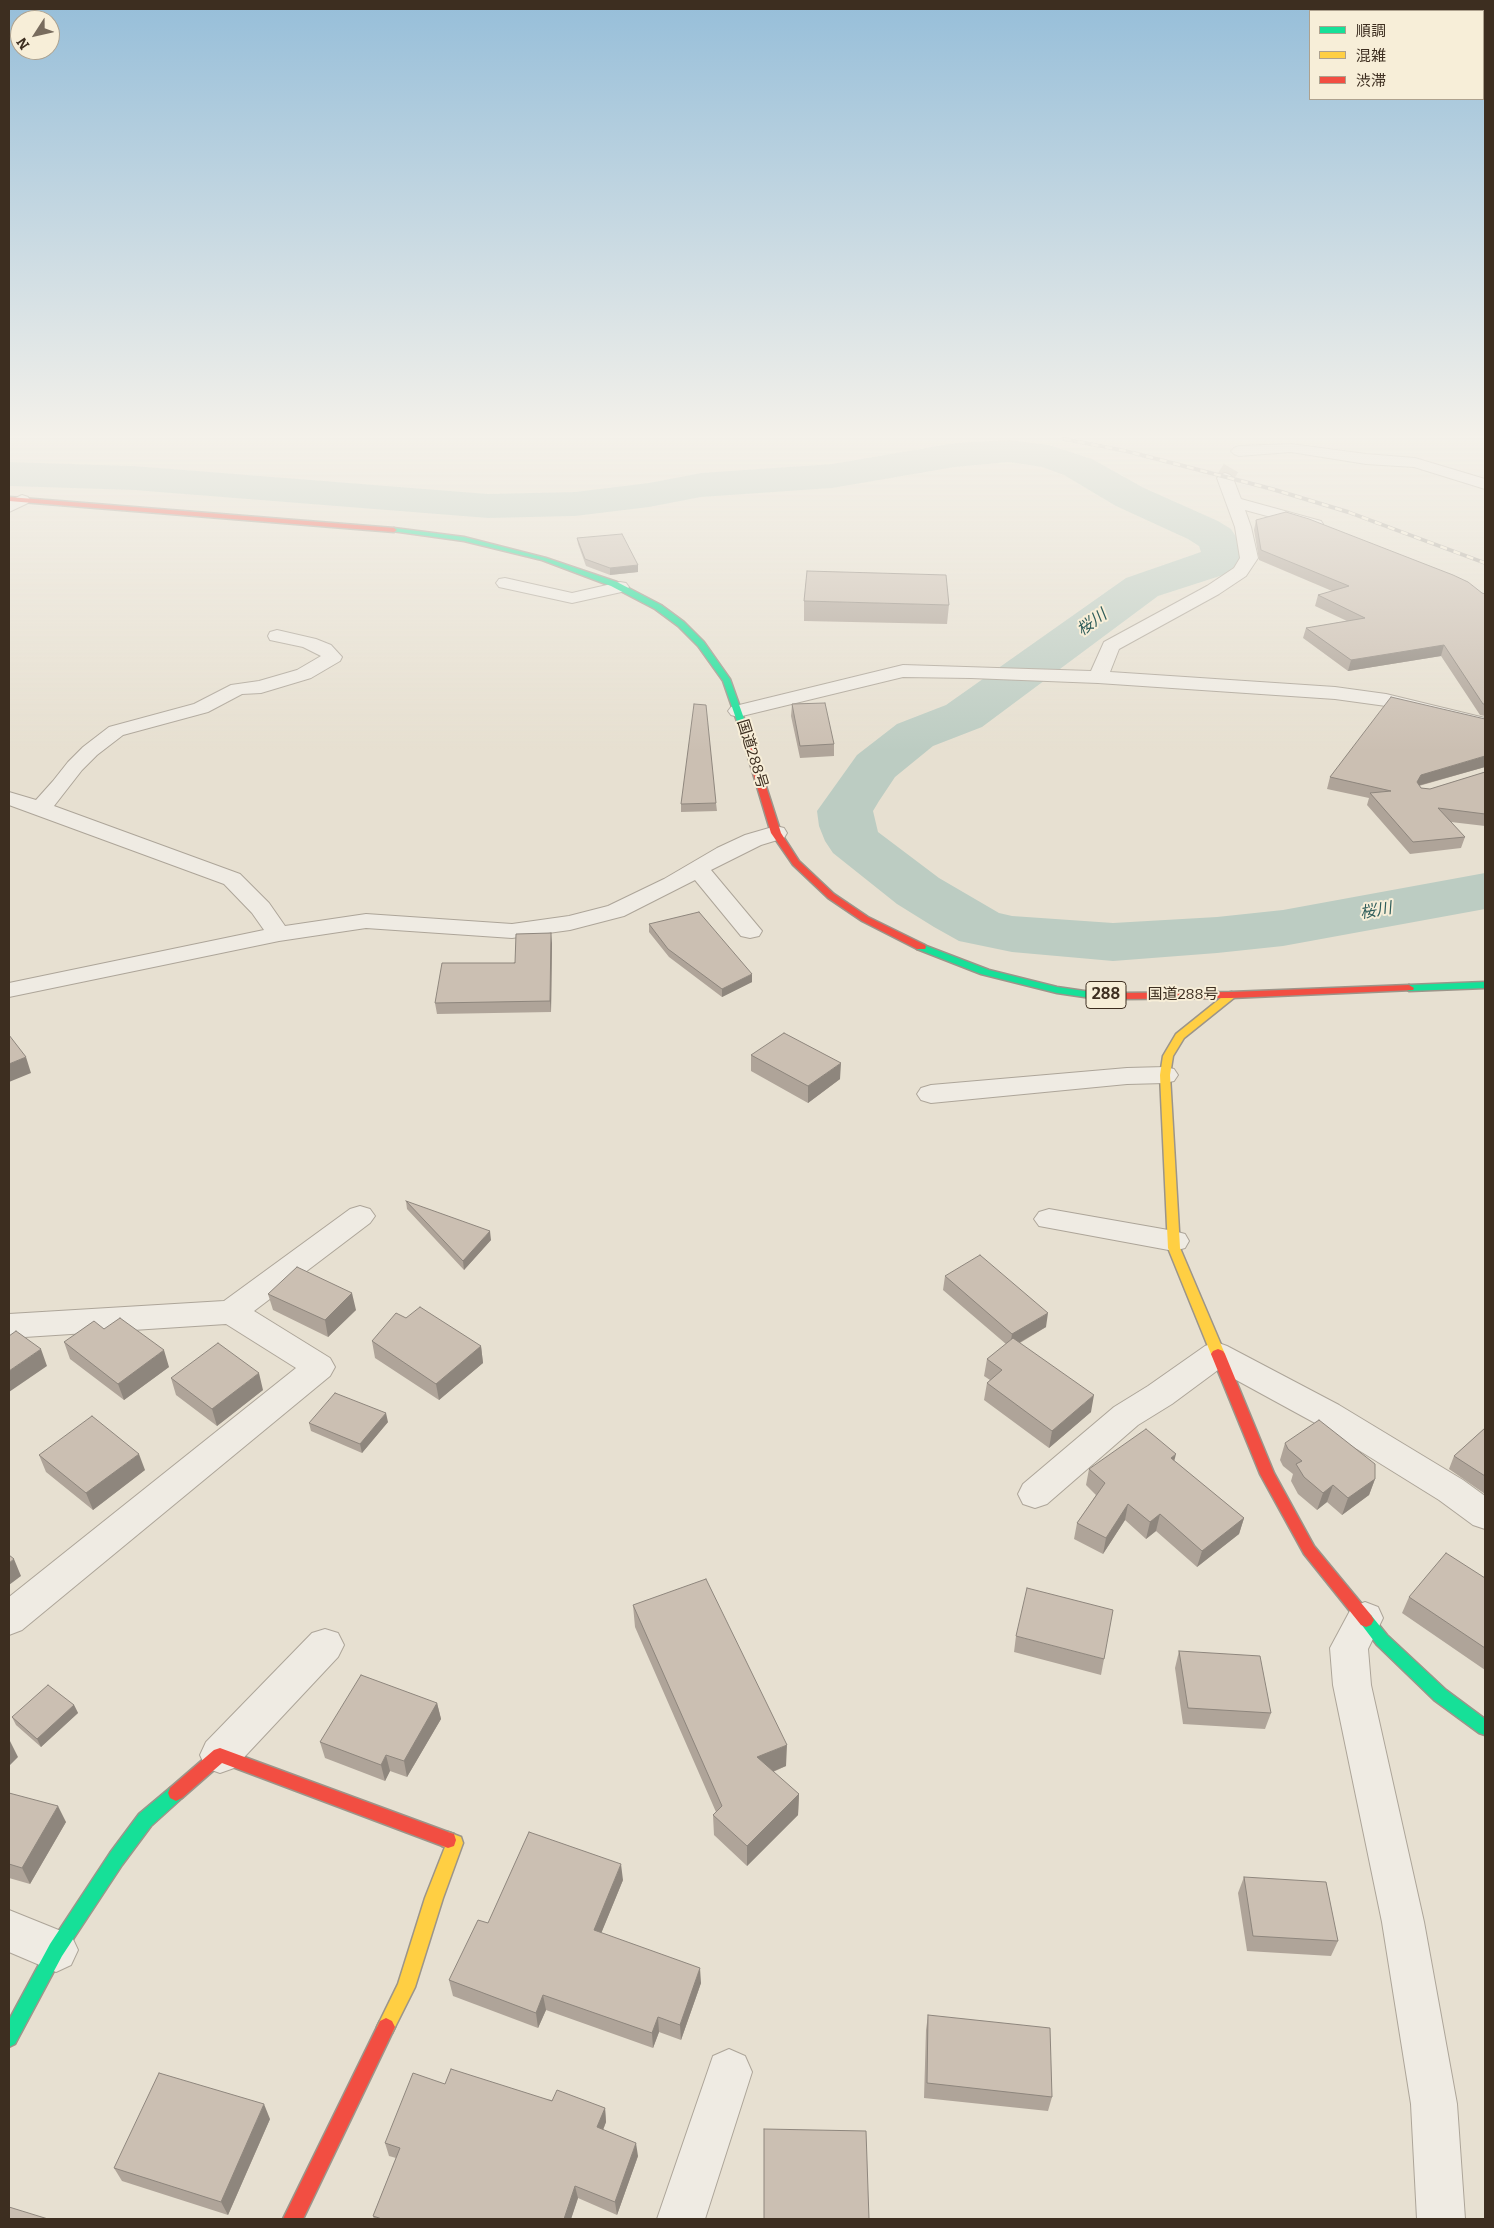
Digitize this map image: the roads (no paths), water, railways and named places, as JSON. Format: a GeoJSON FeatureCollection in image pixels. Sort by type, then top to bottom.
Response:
{"type":"FeatureCollection","features":[{"type":"Feature","properties":{"kind":"main road","name":"国道288号"},"geometry":{"type":"LineString","coordinates":[[480,543],[577,569],[620,587],[658,607],[681,624],[701,644],[727,681],[776,833],[796,863],[831,896],[858,914],[893,934],[945,958],[985,972],[1057,990],[1098,996],[1231,994],[1485,985]]}},
{"type":"Feature","properties":{"kind":"main road"},"geometry":{"type":"LineString","coordinates":[[1231,994],[1180,1036],[1168,1056],[1165,1075],[1174,1248],[1216,1354],[1268,1474],[1309,1550],[1382,1640],[1440,1695],[1485,1728]]}},
{"type":"Feature","properties":{"kind":"main road"},"geometry":{"type":"LineString","coordinates":[[9,2038],[56,1950],[116,1859],[145,1820],[220,1755],[455,1843],[434,1898],[406,1986],[293,2219]]}},
{"type":"Feature","properties":{"kind":"street"},"geometry":{"type":"LineString","coordinates":[[1095,677],[1111,646],[1213,590],[1240,572],[1249,558],[1246,543]]}},
{"type":"Feature","properties":{"kind":"street"},"geometry":{"type":"LineString","coordinates":[[505,584],[572,598],[620,587]]}},
{"type":"Feature","properties":{"kind":"street"},"geometry":{"type":"LineString","coordinates":[[40,809],[61,786],[74,766],[90,750],[116,731],[201,708],[238,689],[261,687],[304,674],[333,657],[324,649],[309,643],[277,636]]}},
{"type":"Feature","properties":{"kind":"street"},"geometry":{"type":"LineString","coordinates":[[738,711],[872,677],[904,671],[971,672],[1095,677],[1335,693],[1386,700],[1485,724]]}},
{"type":"Feature","properties":{"kind":"street"},"geometry":{"type":"LineString","coordinates":[[9,798],[232,879],[261,908],[278,934]]}},
{"type":"Feature","properties":{"kind":"street"},"geometry":{"type":"LineString","coordinates":[[9,990],[176,957],[278,934],[366,921],[512,931],[570,923],[616,912],[739,847],[776,833]]}},
{"type":"Feature","properties":{"kind":"street"},"geometry":{"type":"LineString","coordinates":[[698,869],[750,931]]}},
{"type":"Feature","properties":{"kind":"street"},"geometry":{"type":"LineString","coordinates":[[931,1094],[1127,1076],[1165,1075]]}},
{"type":"Feature","properties":{"kind":"street"},"geometry":{"type":"LineString","coordinates":[[9,1326],[231,1312],[360,1216]]}},
{"type":"Feature","properties":{"kind":"street"},"geometry":{"type":"LineString","coordinates":[[1049,1219],[1174,1241]]}},
{"type":"Feature","properties":{"kind":"street"},"geometry":{"type":"LineString","coordinates":[[9,1619],[319,1367],[231,1312]]}},
{"type":"Feature","properties":{"kind":"street"},"geometry":{"type":"LineString","coordinates":[[1036,1494],[1126,1416],[1160,1395],[1216,1354],[1327,1414],[1451,1490],[1485,1515]]}},
{"type":"Feature","properties":{"kind":"street"},"geometry":{"type":"LineString","coordinates":[[1364,1618],[1349,1648],[1352,1685],[1403,1922],[1434,2104],[1441,2219]]}},
{"type":"Feature","properties":{"kind":"street"},"geometry":{"type":"LineString","coordinates":[[220,1755],[325,1645]]}},
{"type":"Feature","properties":{"kind":"street"},"geometry":{"type":"LineString","coordinates":[[9,1931],[56,1950]]}},
{"type":"Feature","properties":{"kind":"street"},"geometry":{"type":"LineString","coordinates":[[682,2219],[729,2072]]}},
{"type":"Feature","properties":{"kind":"waterway","name":"桜川"},"geometry":{"type":"LineString","coordinates":[[1219,543],[1222,548],[1223,558],[1208,566],[1142,587],[964,716],[915,735],[876,766],[845,811],[847,826],[853,841],[918,891],[981,928],[1012,934],[1113,942],[1217,935],[1283,928],[1485,891]]}},
{"type":"Feature","properties":{"kind":"railway"},"geometry":{"type":"LineString","coordinates":[[1431,543],[1485,563]]}}]}
